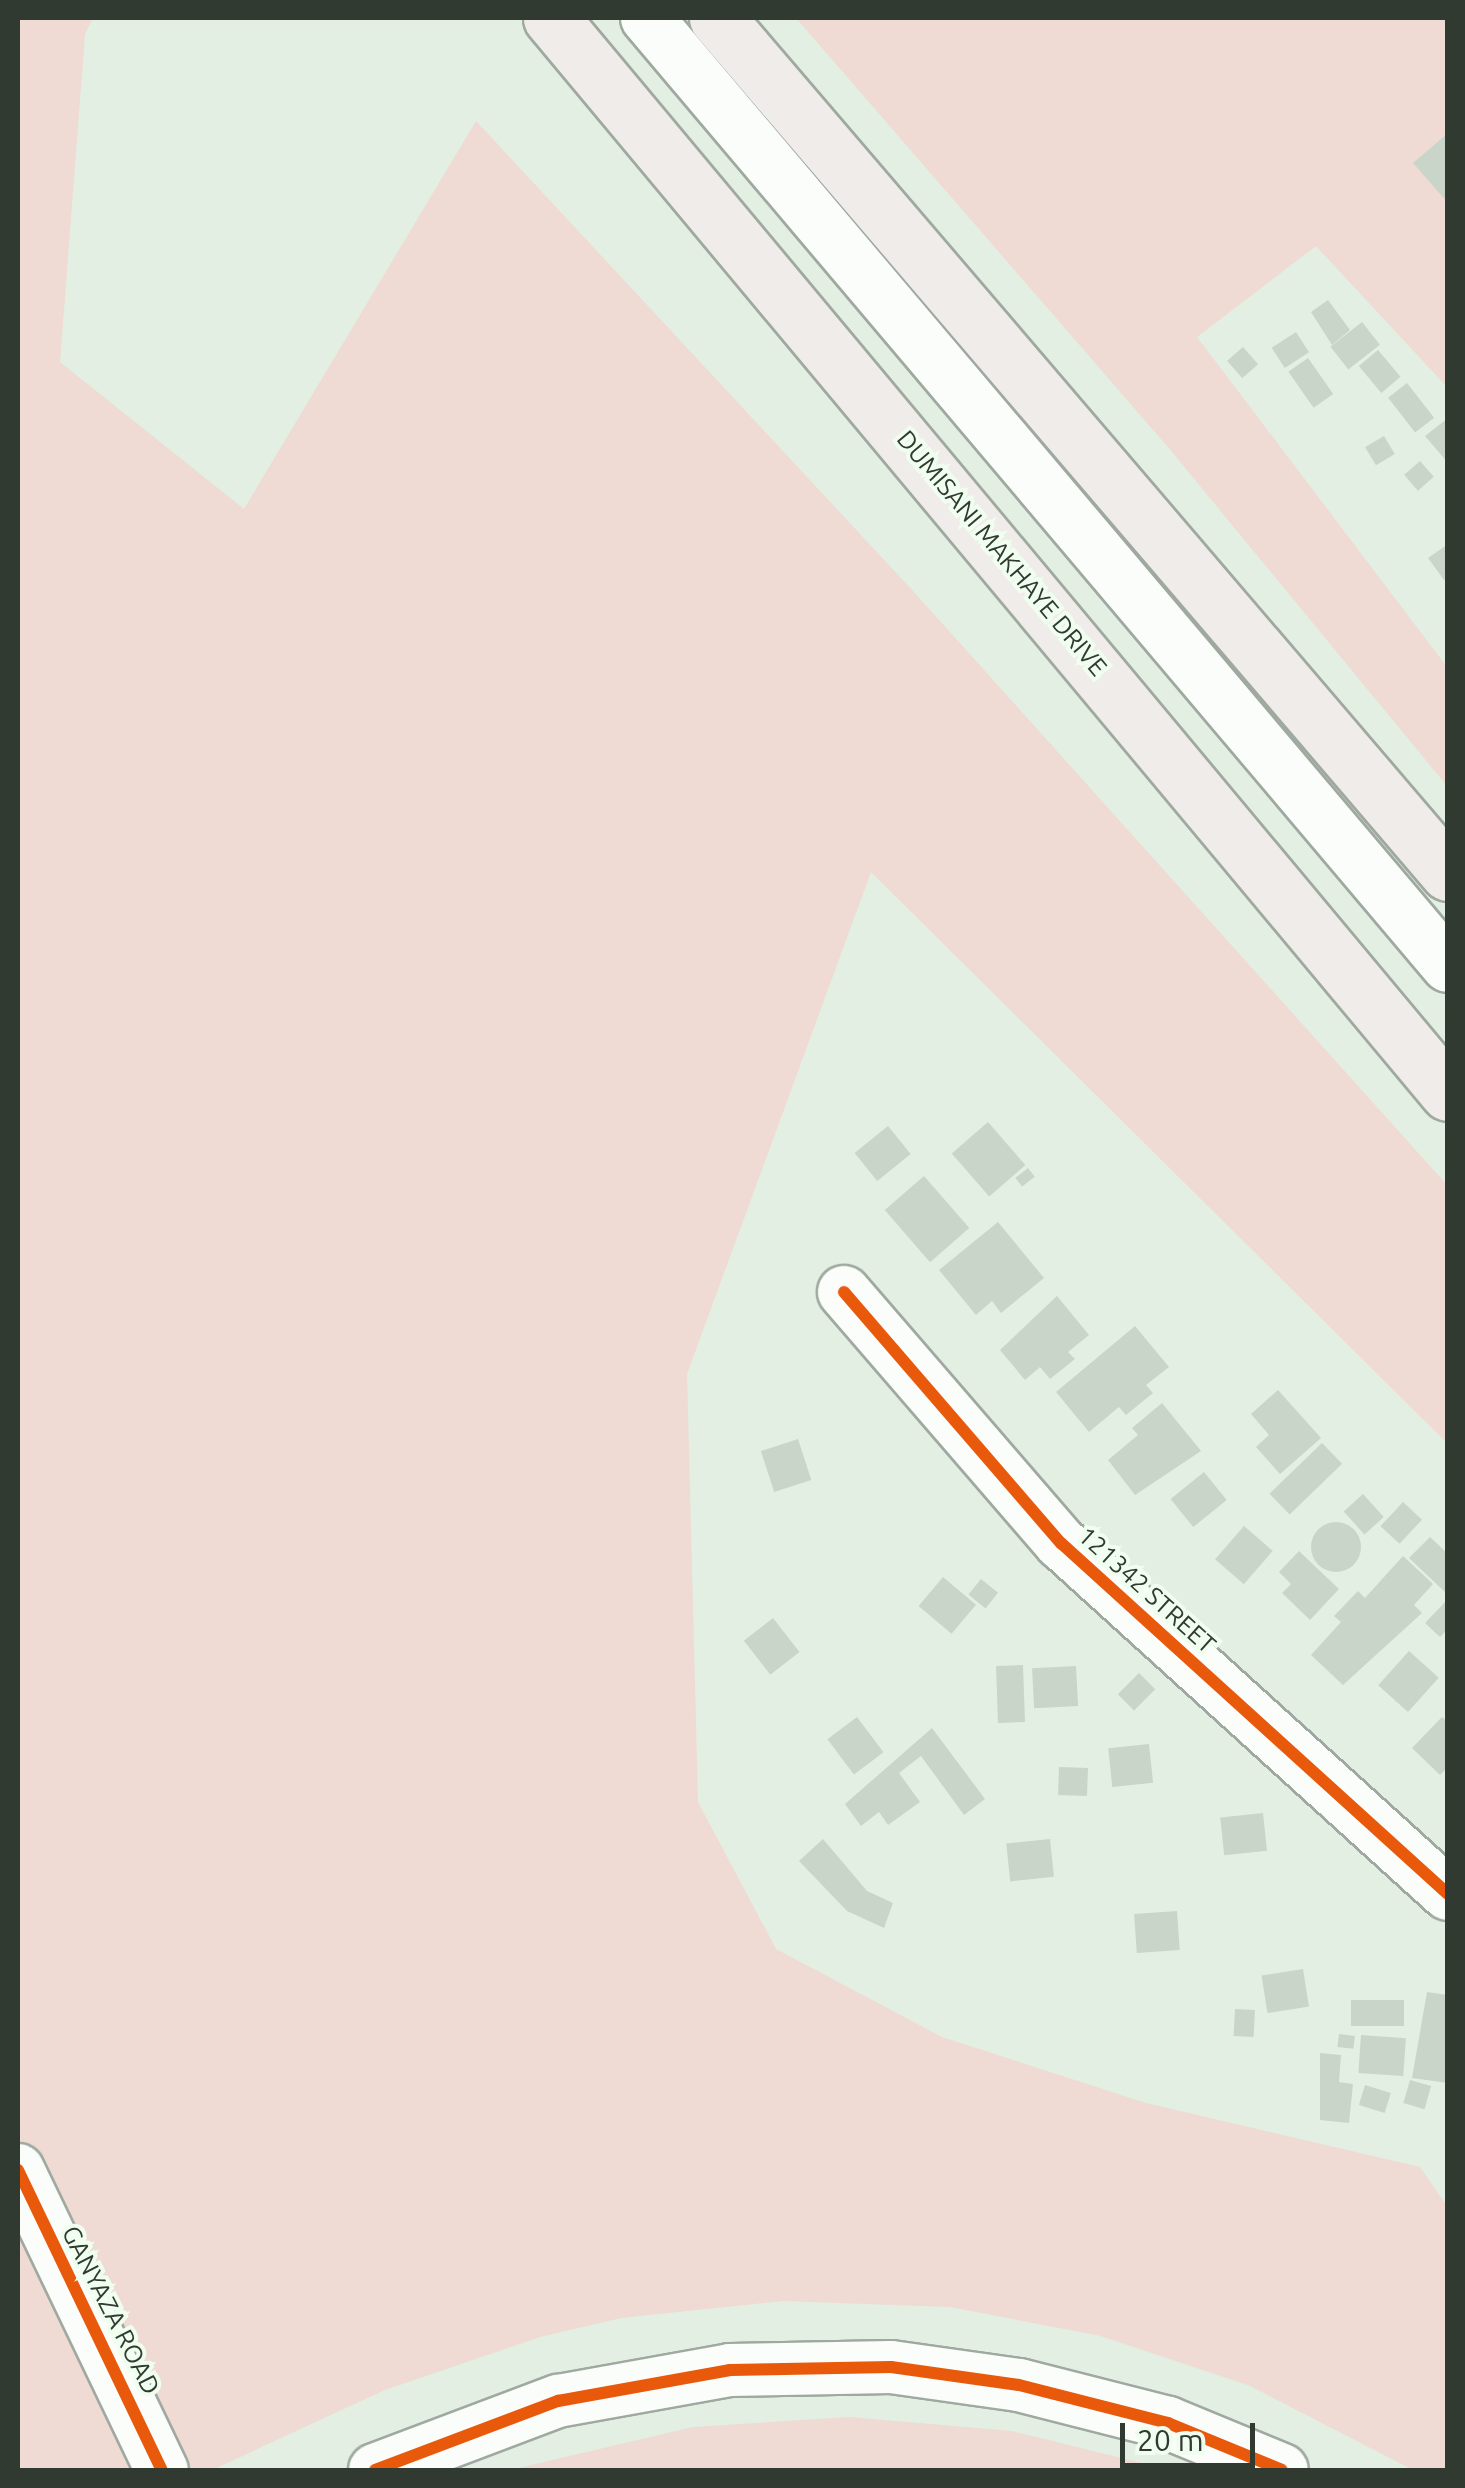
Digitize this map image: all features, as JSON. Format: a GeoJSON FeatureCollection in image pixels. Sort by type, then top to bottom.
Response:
{"type":"FeatureCollection","features":[{"type":"Feature","properties":{"kind":"main road","name":"DUMISANI MAKHAYE DRIVE"},"geometry":{"type":"LineString","coordinates":[[550,18],[1317,929],[1448,1093]]}},
{"type":"Feature","properties":{"kind":"main road"},"geometry":{"type":"LineString","coordinates":[[718,18],[1448,873]]}},
{"type":"Feature","properties":{"kind":"street"},"geometry":{"type":"LineString","coordinates":[[647,18],[1444,965]]}},
{"type":"Feature","properties":{"kind":"street","name":"121342 STREET"},"geometry":{"type":"LineString","coordinates":[[844,1292],[1062,1543],[1448,1894]]}},
{"type":"Feature","properties":{"kind":"street","name":"GANYAZA ROAD"},"geometry":{"type":"LineString","coordinates":[[18,2170],[162,2470]]}},
{"type":"Feature","properties":{"kind":"street"},"geometry":{"type":"LineString","coordinates":[[375,2470],[558,2401],[730,2370],[891,2367],[1019,2384],[1168,2423],[1282,2470]]}},
{"type":"Feature","properties":{"kind":"shaded area"},"geometry":{"type":"Polygon","coordinates":[[[18,18],[93,18],[85,34],[60,362],[244,509],[476,121],[913,591],[1447,1185],[1447,1443],[871,872],[687,1374],[698,1802],[776,1949],[942,2037],[1146,2103],[1420,2167],[1447,2206],[1447,2470],[1413,2470],[1248,2385],[1101,2336],[950,2307],[784,2301],[621,2318],[540,2337],[385,2390],[212,2470],[18,2470],[18,18]]]}},
{"type":"Feature","properties":{"kind":"shaded area"},"geometry":{"type":"Polygon","coordinates":[[[796,18],[1447,18],[1447,387],[1316,246],[1197,337],[1447,667],[1447,786],[1167,446],[796,18]]]}},
{"type":"Feature","properties":{"kind":"shaded area"},"geometry":{"type":"Polygon","coordinates":[[[849,2417],[1012,2431],[1170,2470],[510,2470],[693,2427],[849,2417]]]}},
{"type":"Feature","properties":{"kind":"building"},"geometry":{"type":"Polygon","coordinates":[[[1448,133],[1448,203],[1413,163],[1448,133]]]}},
{"type":"Feature","properties":{"kind":"building"},"geometry":{"type":"Polygon","coordinates":[[[1328,300],[1350,330],[1332,345],[1311,312],[1328,300]]]}},
{"type":"Feature","properties":{"kind":"building"},"geometry":{"type":"Polygon","coordinates":[[[1362,322],[1380,345],[1348,369],[1330,347],[1362,322]]]}},
{"type":"Feature","properties":{"kind":"building"},"geometry":{"type":"Polygon","coordinates":[[[1296,332],[1309,352],[1285,368],[1272,348],[1296,332]]]}},
{"type":"Feature","properties":{"kind":"building"},"geometry":{"type":"Polygon","coordinates":[[[1243,347],[1258,364],[1242,378],[1227,361],[1243,347]]]}},
{"type":"Feature","properties":{"kind":"building"},"geometry":{"type":"Polygon","coordinates":[[[1378,350],[1400,377],[1381,393],[1359,366],[1378,350]]]}},
{"type":"Feature","properties":{"kind":"building"},"geometry":{"type":"Polygon","coordinates":[[[1308,358],[1333,394],[1314,408],[1288,372],[1308,358]]]}},
{"type":"Feature","properties":{"kind":"building"},"geometry":{"type":"Polygon","coordinates":[[[1407,383],[1434,418],[1415,432],[1388,398],[1407,383]]]}},
{"type":"Feature","properties":{"kind":"building"},"geometry":{"type":"Polygon","coordinates":[[[1448,418],[1448,463],[1425,436],[1448,418]]]}},
{"type":"Feature","properties":{"kind":"building"},"geometry":{"type":"Polygon","coordinates":[[[1384,436],[1395,454],[1376,465],[1365,447],[1384,436]]]}},
{"type":"Feature","properties":{"kind":"building"},"geometry":{"type":"Polygon","coordinates":[[[1420,461],[1434,477],[1418,491],[1404,475],[1420,461]]]}},
{"type":"Feature","properties":{"kind":"building"},"geometry":{"type":"Polygon","coordinates":[[[1448,544],[1448,577],[1444,580],[1428,558],[1448,544]]]}},
{"type":"Feature","properties":{"kind":"building"},"geometry":{"type":"Polygon","coordinates":[[[988,1122],[1025,1165],[989,1197],[952,1153],[988,1122]]]}},
{"type":"Feature","properties":{"kind":"building"},"geometry":{"type":"Polygon","coordinates":[[[888,1126],[911,1154],[877,1181],[855,1153],[888,1126]]]}},
{"type":"Feature","properties":{"kind":"building"},"geometry":{"type":"Polygon","coordinates":[[[1028,1168],[1035,1177],[1022,1187],[1015,1178],[1028,1168]]]}},
{"type":"Feature","properties":{"kind":"building"},"geometry":{"type":"Polygon","coordinates":[[[924,1176],[969,1228],[930,1262],[885,1210],[924,1176]]]}},
{"type":"Feature","properties":{"kind":"building"},"geometry":{"type":"Polygon","coordinates":[[[998,1222],[1044,1278],[1001,1313],[992,1301],[976,1315],[939,1270],[998,1222]]]}},
{"type":"Feature","properties":{"kind":"building"},"geometry":{"type":"Polygon","coordinates":[[[1057,1296],[1089,1335],[1068,1352],[1075,1359],[1050,1379],[1040,1367],[1025,1380],[1000,1350],[1057,1296]]]}},
{"type":"Feature","properties":{"kind":"building"},"geometry":{"type":"Polygon","coordinates":[[[1135,1326],[1169,1367],[1146,1385],[1153,1393],[1126,1415],[1119,1407],[1089,1432],[1056,1392],[1135,1326]]]}},
{"type":"Feature","properties":{"kind":"building"},"geometry":{"type":"Polygon","coordinates":[[[1278,1390],[1321,1438],[1280,1474],[1256,1447],[1269,1435],[1251,1414],[1278,1390]]]}},
{"type":"Feature","properties":{"kind":"building"},"geometry":{"type":"Polygon","coordinates":[[[1162,1403],[1201,1451],[1135,1495],[1108,1460],[1138,1435],[1132,1428],[1162,1403]]]}},
{"type":"Feature","properties":{"kind":"building"},"geometry":{"type":"Polygon","coordinates":[[[798,1439],[811,1480],[774,1492],[761,1451],[798,1439]]]}},
{"type":"Feature","properties":{"kind":"building"},"geometry":{"type":"Polygon","coordinates":[[[1322,1443],[1342,1464],[1290,1515],[1269,1494],[1322,1443]]]}},
{"type":"Feature","properties":{"kind":"building"},"geometry":{"type":"Polygon","coordinates":[[[1204,1472],[1227,1500],[1193,1527],[1171,1499],[1204,1472]]]}},
{"type":"Feature","properties":{"kind":"building"},"geometry":{"type":"Polygon","coordinates":[[[1363,1494],[1384,1517],[1364,1534],[1344,1511],[1363,1494]]]}},
{"type":"Feature","properties":{"kind":"building"},"geometry":{"type":"Polygon","coordinates":[[[1403,1502],[1422,1520],[1400,1544],[1380,1526],[1403,1502]]]}},
{"type":"Feature","properties":{"kind":"building"},"geometry":{"type":"Polygon","coordinates":[[[1336,1522],[1353,1530],[1361,1547],[1353,1564],[1336,1572],[1319,1564],[1311,1547],[1319,1530],[1336,1522]]]}},
{"type":"Feature","properties":{"kind":"building"},"geometry":{"type":"Polygon","coordinates":[[[1244,1526],[1273,1551],[1244,1584],[1215,1559],[1244,1526]]]}},
{"type":"Feature","properties":{"kind":"building"},"geometry":{"type":"Polygon","coordinates":[[[1430,1537],[1448,1554],[1445,1592],[1409,1558],[1430,1537]]]}},
{"type":"Feature","properties":{"kind":"building"},"geometry":{"type":"Polygon","coordinates":[[[1299,1551],[1339,1589],[1310,1620],[1282,1593],[1291,1584],[1279,1572],[1299,1551]]]}},
{"type":"Feature","properties":{"kind":"building"},"geometry":{"type":"Polygon","coordinates":[[[1403,1556],[1433,1584],[1414,1605],[1422,1613],[1343,1685],[1311,1655],[1341,1622],[1334,1616],[1358,1591],[1365,1598],[1403,1556]]]}},
{"type":"Feature","properties":{"kind":"building"},"geometry":{"type":"Polygon","coordinates":[[[943,1577],[976,1605],[952,1634],[919,1606],[943,1577]]]}},
{"type":"Feature","properties":{"kind":"building"},"geometry":{"type":"Polygon","coordinates":[[[981,1579],[998,1593],[986,1608],[968,1595],[981,1579]]]}},
{"type":"Feature","properties":{"kind":"building"},"geometry":{"type":"Polygon","coordinates":[[[1448,1599],[1448,1629],[1440,1637],[1425,1623],[1448,1599]]]}},
{"type":"Feature","properties":{"kind":"building"},"geometry":{"type":"Polygon","coordinates":[[[773,1618],[799,1652],[770,1675],[744,1641],[773,1618]]]}},
{"type":"Feature","properties":{"kind":"building"},"geometry":{"type":"Polygon","coordinates":[[[1409,1651],[1439,1678],[1408,1712],[1378,1685],[1409,1651]]]}},
{"type":"Feature","properties":{"kind":"building"},"geometry":{"type":"Polygon","coordinates":[[[1023,1665],[1025,1722],[998,1723],[996,1666],[1023,1665]]]}},
{"type":"Feature","properties":{"kind":"building"},"geometry":{"type":"Polygon","coordinates":[[[1076,1666],[1078,1706],[1034,1708],[1032,1668],[1076,1666]]]}},
{"type":"Feature","properties":{"kind":"building"},"geometry":{"type":"Polygon","coordinates":[[[1139,1673],[1155,1689],[1134,1710],[1118,1694],[1139,1673]]]}},
{"type":"Feature","properties":{"kind":"building"},"geometry":{"type":"Polygon","coordinates":[[[857,1717],[883,1752],[854,1774],[827,1739],[857,1717]]]}},
{"type":"Feature","properties":{"kind":"building"},"geometry":{"type":"Polygon","coordinates":[[[1442,1717],[1448,1722],[1448,1767],[1440,1775],[1412,1748],[1442,1717]]]}},
{"type":"Feature","properties":{"kind":"building"},"geometry":{"type":"Polygon","coordinates":[[[932,1728],[985,1799],[964,1815],[921,1756],[899,1773],[920,1802],[888,1825],[879,1812],[861,1826],[845,1804],[932,1728]]]}},
{"type":"Feature","properties":{"kind":"building"},"geometry":{"type":"Polygon","coordinates":[[[1149,1744],[1153,1783],[1112,1787],[1108,1748],[1149,1744]]]}},
{"type":"Feature","properties":{"kind":"building"},"geometry":{"type":"Polygon","coordinates":[[[1059,1767],[1088,1768],[1087,1796],[1058,1795],[1059,1767]]]}},
{"type":"Feature","properties":{"kind":"building"},"geometry":{"type":"Polygon","coordinates":[[[1263,1813],[1267,1851],[1224,1855],[1220,1817],[1263,1813]]]}},
{"type":"Feature","properties":{"kind":"building"},"geometry":{"type":"Polygon","coordinates":[[[823,1839],[867,1891],[893,1903],[884,1928],[847,1911],[799,1861],[823,1839]]]}},
{"type":"Feature","properties":{"kind":"building"},"geometry":{"type":"Polygon","coordinates":[[[1050,1839],[1054,1877],[1010,1881],[1006,1844],[1050,1839]]]}},
{"type":"Feature","properties":{"kind":"building"},"geometry":{"type":"Polygon","coordinates":[[[1177,1911],[1180,1950],[1137,1953],[1134,1914],[1177,1911]]]}},
{"type":"Feature","properties":{"kind":"building"},"geometry":{"type":"Polygon","coordinates":[[[1303,1969],[1309,2007],[1267,2013],[1262,1976],[1303,1969]]]}},
{"type":"Feature","properties":{"kind":"building"},"geometry":{"type":"Polygon","coordinates":[[[1427,1992],[1448,1995],[1448,2083],[1412,2078],[1427,1992]]]}},
{"type":"Feature","properties":{"kind":"building"},"geometry":{"type":"Polygon","coordinates":[[[1351,2000],[1404,2000],[1404,2026],[1351,2026],[1351,2000]]]}},
{"type":"Feature","properties":{"kind":"building"},"geometry":{"type":"Polygon","coordinates":[[[1235,2009],[1255,2010],[1254,2037],[1234,2036],[1235,2009]]]}},
{"type":"Feature","properties":{"kind":"building"},"geometry":{"type":"Polygon","coordinates":[[[1339,2034],[1355,2036],[1353,2049],[1337,2047],[1339,2034]]]}},
{"type":"Feature","properties":{"kind":"building"},"geometry":{"type":"Polygon","coordinates":[[[1361,2035],[1406,2038],[1403,2076],[1358,2073],[1361,2035]]]}},
{"type":"Feature","properties":{"kind":"building"},"geometry":{"type":"Polygon","coordinates":[[[1320,2053],[1341,2055],[1339,2082],[1353,2084],[1349,2123],[1320,2120],[1320,2053]]]}},
{"type":"Feature","properties":{"kind":"building"},"geometry":{"type":"Polygon","coordinates":[[[1410,2080],[1431,2086],[1425,2109],[1403,2103],[1410,2080]]]}},
{"type":"Feature","properties":{"kind":"building"},"geometry":{"type":"Polygon","coordinates":[[[1365,2085],[1391,2093],[1385,2113],[1359,2105],[1365,2085]]]}},
{"type":"Feature","properties":{"kind":"cycle path"},"geometry":{"type":"LineString","coordinates":[[844,1292],[1061,1543],[1448,1894]]}},
{"type":"Feature","properties":{"kind":"cycle path"},"geometry":{"type":"LineString","coordinates":[[18,2170],[162,2470]]}},
{"type":"Feature","properties":{"kind":"cycle path"},"geometry":{"type":"LineString","coordinates":[[375,2470],[558,2401],[730,2370],[891,2367],[1019,2385],[1168,2423],[1282,2470]]}}]}
